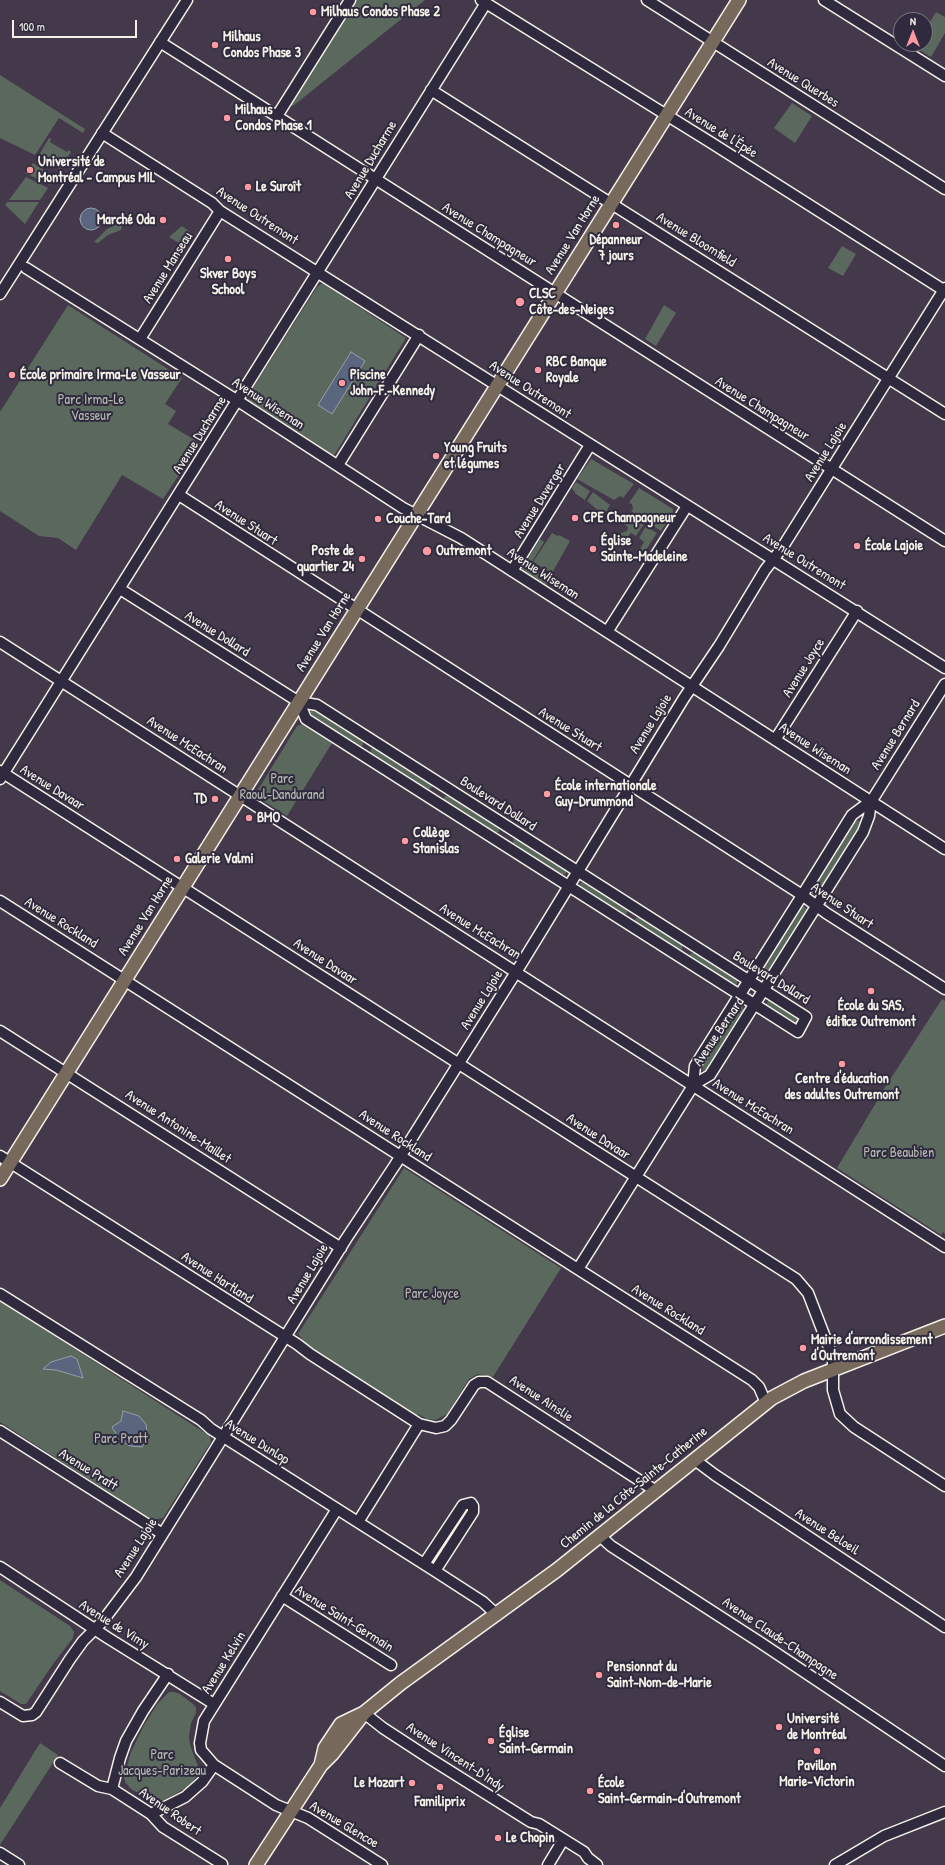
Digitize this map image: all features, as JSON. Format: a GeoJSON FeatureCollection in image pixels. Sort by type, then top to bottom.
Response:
{"type":"FeatureCollection","features":[{"type":"Feature","properties":{"kind":"main road","name":"Avenue Van Horne"},"geometry":{"type":"LineString","coordinates":[[0,1178],[5,1159],[66,1072],[739,0]]}},
{"type":"Feature","properties":{"kind":"main road","name":"Chemin de la Côte-Sainte-Catherine"},"geometry":{"type":"LineString","coordinates":[[256,1865],[321,1764],[325,1748],[341,1724],[364,1713],[407,1679],[497,1615],[600,1536],[766,1403],[792,1386],[945,1326]]}},
{"type":"Feature","properties":{"kind":"street"},"geometry":{"type":"LineString","coordinates":[[0,294],[187,0]]}},
{"type":"Feature","properties":{"kind":"street"},"geometry":{"type":"LineString","coordinates":[[277,116],[350,0]]}},
{"type":"Feature","properties":{"kind":"street","name":"Avenue Querbes"},"geometry":{"type":"LineString","coordinates":[[647,0],[945,190]]}},
{"type":"Feature","properties":{"kind":"street"},"geometry":{"type":"LineString","coordinates":[[824,0],[945,76]]}},
{"type":"Feature","properties":{"kind":"street","name":"Avenue Ducharme"},"geometry":{"type":"LineString","coordinates":[[1,775],[62,682],[319,272],[431,90],[483,2]]}},
{"type":"Feature","properties":{"kind":"street","name":"Avenue de l'Épée"},"geometry":{"type":"LineString","coordinates":[[483,2],[944,290]]}},
{"type":"Feature","properties":{"kind":"street","name":"Avenue Champagneur"},"geometry":{"type":"LineString","coordinates":[[160,42],[554,294],[945,541]]}},
{"type":"Feature","properties":{"kind":"street","name":"Avenue Bloomfield"},"geometry":{"type":"LineString","coordinates":[[431,90],[945,414]]}},
{"type":"Feature","properties":{"kind":"street","name":"Avenue Outremont"},"geometry":{"type":"LineString","coordinates":[[102,133],[212,203],[220,211],[419,335],[687,506],[857,611],[945,668]]}},
{"type":"Feature","properties":{"kind":"street","name":"Avenue Manseau"},"geometry":{"type":"LineString","coordinates":[[140,339],[220,211]]}},
{"type":"Feature","properties":{"kind":"street","name":"Avenue Wiseman"},"geometry":{"type":"LineString","coordinates":[[26,268],[416,515],[461,538],[945,849]]}},
{"type":"Feature","properties":{"kind":"street","name":"Avenue Lajoie"},"geometry":{"type":"LineString","coordinates":[[0,1702],[18,1713],[28,1716],[36,1712],[70,1659],[94,1629],[102,1622],[136,1576],[340,1248],[401,1156],[459,1064],[692,686],[782,548],[944,290]]}},
{"type":"Feature","properties":{"kind":"street"},"geometry":{"type":"LineString","coordinates":[[338,465],[419,335]]}},
{"type":"Feature","properties":{"kind":"street","name":"Avenue Duverger"},"geometry":{"type":"LineString","coordinates":[[512,571],[590,445]]}},
{"type":"Feature","properties":{"kind":"street","name":"Avenue Stuart"},"geometry":{"type":"LineString","coordinates":[[179,495],[802,895],[945,989]]}},
{"type":"Feature","properties":{"kind":"street"},"geometry":{"type":"LineString","coordinates":[[607,632],[687,506]]}},
{"type":"Feature","properties":{"kind":"street","name":"Avenue Dollard"},"geometry":{"type":"LineString","coordinates":[[120,589],[299,702]]}},
{"type":"Feature","properties":{"kind":"street","name":"Avenue Joyce"},"geometry":{"type":"LineString","coordinates":[[775,740],[857,611]]}},
{"type":"Feature","properties":{"kind":"street","name":"Avenue McEachran"},"geometry":{"type":"LineString","coordinates":[[0,642],[945,1247]]}},
{"type":"Feature","properties":{"kind":"street","name":"Avenue Bernard"},"geometry":{"type":"LineString","coordinates":[[693,1085],[695,1066],[739,995],[852,816],[871,801],[945,684]]}},
{"type":"Feature","properties":{"kind":"street","name":"Boulevard Dollard"},"geometry":{"type":"LineString","coordinates":[[299,702],[317,705],[806,1017],[798,1032],[306,719],[299,702]]}},
{"type":"Feature","properties":{"kind":"street","name":"Avenue Davaar"},"geometry":{"type":"LineString","coordinates":[[1,775],[182,888],[799,1282],[808,1293],[834,1358],[833,1386],[835,1402],[843,1418],[854,1427],[945,1486]]}},
{"type":"Feature","properties":{"kind":"street","name":"Avenue Bernard"},"geometry":{"type":"LineString","coordinates":[[693,1085],[710,1075],[863,832],[869,816],[871,801]]}},
{"type":"Feature","properties":{"kind":"street","name":"Avenue Rockland"},"geometry":{"type":"LineString","coordinates":[[0,901],[755,1382],[759,1387],[766,1403]]}},
{"type":"Feature","properties":{"kind":"street","name":"Avenue Antonine-Maillet"},"geometry":{"type":"LineString","coordinates":[[0,1031],[340,1248]]}},
{"type":"Feature","properties":{"kind":"street","name":"Avenue Davaar"},"geometry":{"type":"LineString","coordinates":[[578,1269],[693,1085]]}},
{"type":"Feature","properties":{"kind":"street","name":"Avenue Hartland"},"geometry":{"type":"LineString","coordinates":[[5,1159],[286,1337],[419,1424]]}},
{"type":"Feature","properties":{"kind":"street","name":"Avenue Dunlop"},"geometry":{"type":"LineString","coordinates":[[0,1294],[195,1416],[211,1429],[483,1602],[497,1615]]}},
{"type":"Feature","properties":{"kind":"street","name":"Avenue Ainslie"},"geometry":{"type":"LineString","coordinates":[[419,1424],[436,1428],[445,1426],[451,1420],[474,1385],[479,1382],[487,1382],[656,1491]]}},
{"type":"Feature","properties":{"kind":"street"},"geometry":{"type":"LineString","coordinates":[[358,1522],[419,1424]]}},
{"type":"Feature","properties":{"kind":"street","name":"Avenue Pratt"},"geometry":{"type":"LineString","coordinates":[[0,1431],[162,1533]]}},
{"type":"Feature","properties":{"kind":"street","name":"Avenue Beloeil"},"geometry":{"type":"LineString","coordinates":[[695,1460],[714,1475],[945,1627]]}},
{"type":"Feature","properties":{"kind":"street"},"geometry":{"type":"LineString","coordinates":[[424,1564],[463,1505],[471,1503],[473,1506],[473,1512],[435,1571]]}},
{"type":"Feature","properties":{"kind":"street","name":"Avenue Kelvin"},"geometry":{"type":"LineString","coordinates":[[214,1765],[201,1750],[200,1743],[204,1721],[337,1509]]}},
{"type":"Feature","properties":{"kind":"street","name":"Avenue Claude-Champagne"},"geometry":{"type":"LineString","coordinates":[[600,1536],[611,1546],[761,1643],[945,1766]]}},
{"type":"Feature","properties":{"kind":"street","name":"Avenue de Vimy"},"geometry":{"type":"LineString","coordinates":[[0,1567],[94,1629],[214,1704]]}},
{"type":"Feature","properties":{"kind":"street","name":"Avenue Saint-Germain"},"geometry":{"type":"LineString","coordinates":[[282,1596],[391,1665]]}},
{"type":"Feature","properties":{"kind":"street"},"geometry":{"type":"LineString","coordinates":[[112,1789],[120,1758],[129,1736],[142,1711],[168,1674]]}},
{"type":"Feature","properties":{"kind":"street","name":"Avenue Vincent-D'Indy"},"geometry":{"type":"LineString","coordinates":[[364,1713],[429,1758],[531,1822],[539,1824],[562,1842],[584,1852],[588,1858],[597,1865]]}},
{"type":"Feature","properties":{"kind":"street","name":"Avenue Robert"},"geometry":{"type":"LineString","coordinates":[[60,1763],[98,1786],[112,1789],[151,1814],[163,1827],[222,1864]]}},
{"type":"Feature","properties":{"kind":"street"},"geometry":{"type":"LineString","coordinates":[[151,1814],[185,1797],[196,1788],[214,1765],[276,1805],[290,1812]]}},
{"type":"Feature","properties":{"kind":"street","name":"Avenue Glencoe"},"geometry":{"type":"LineString","coordinates":[[290,1812],[308,1818],[382,1865]]}},
{"type":"Feature","properties":{"kind":"street"},"geometry":{"type":"LineString","coordinates":[[836,1865],[884,1836],[945,1812]]}},
{"type":"Feature","properties":{"kind":"street"},"geometry":{"type":"LineString","coordinates":[[548,1865],[562,1842]]}},
{"type":"Feature","properties":{"kind":"street"},"geometry":{"type":"LineString","coordinates":[[0,1853],[19,1865]]}},
{"type":"Feature","properties":{"kind":"green space"},"geometry":{"type":"Polygon","coordinates":[[[355,0],[425,0],[293,106],[289,104],[355,0]]]}},
{"type":"Feature","properties":{"kind":"green space"},"geometry":{"type":"Polygon","coordinates":[[[936,12],[945,17],[945,33],[931,57],[923,52],[933,52],[933,17],[936,12]]]}},
{"type":"Feature","properties":{"kind":"green space"},"geometry":{"type":"Polygon","coordinates":[[[0,75],[85,129],[83,133],[59,118],[35,155],[0,138],[0,75]]]}},
{"type":"Feature","properties":{"kind":"green space"},"geometry":{"type":"Polygon","coordinates":[[[792,103],[812,116],[795,143],[774,128],[792,103]]]}},
{"type":"Feature","properties":{"kind":"green space"},"geometry":{"type":"Polygon","coordinates":[[[49,138],[51,139],[50,142],[67,152],[69,150],[71,152],[60,169],[39,155],[49,138]]]}},
{"type":"Feature","properties":{"kind":"green space"},"geometry":{"type":"Polygon","coordinates":[[[33,163],[55,177],[50,185],[25,173],[33,163]]]}},
{"type":"Feature","properties":{"kind":"green space"},"geometry":{"type":"Polygon","coordinates":[[[26,177],[48,188],[40,200],[9,200],[26,177]]]}},
{"type":"Feature","properties":{"kind":"green space"},"geometry":{"type":"Polygon","coordinates":[[[7,202],[39,202],[25,224],[5,205],[7,202]]]}},
{"type":"Feature","properties":{"kind":"green space"},"geometry":{"type":"Polygon","coordinates":[[[118,224],[122,226],[121,230],[108,235],[98,243],[94,242],[107,229],[118,224]]]}},
{"type":"Feature","properties":{"kind":"green space"},"geometry":{"type":"Polygon","coordinates":[[[182,226],[190,232],[182,245],[169,237],[182,226]]]}},
{"type":"Feature","properties":{"kind":"green space"},"geometry":{"type":"Polygon","coordinates":[[[842,246],[856,254],[843,276],[828,268],[842,246]]]}},
{"type":"Feature","properties":{"kind":"green space"},"geometry":{"type":"Polygon","coordinates":[[[324,284],[406,338],[335,454],[332,455],[248,401],[249,394],[317,287],[324,284]]]}},
{"type":"Feature","properties":{"kind":"green space","name":"Parc Irma-Le Vasseur"},"geometry":{"type":"Polygon","coordinates":[[[68,305],[182,378],[165,404],[176,411],[168,424],[200,443],[163,499],[122,475],[76,550],[58,538],[39,536],[0,511],[0,412],[68,305]]]}},
{"type":"Feature","properties":{"kind":"green space"},"geometry":{"type":"Polygon","coordinates":[[[664,305],[676,313],[656,346],[645,339],[664,305]]]}},
{"type":"Feature","properties":{"kind":"green space"},"geometry":{"type":"Polygon","coordinates":[[[591,459],[634,484],[623,498],[620,496],[614,500],[577,479],[591,459]]]}},
{"type":"Feature","properties":{"kind":"green space"},"geometry":{"type":"Polygon","coordinates":[[[576,482],[590,491],[585,500],[576,494],[572,488],[576,482]]]}},
{"type":"Feature","properties":{"kind":"green space"},"geometry":{"type":"Polygon","coordinates":[[[639,488],[673,509],[673,512],[661,531],[631,511],[633,509],[632,504],[629,503],[639,488]]]}},
{"type":"Feature","properties":{"kind":"green space"},"geometry":{"type":"Polygon","coordinates":[[[593,492],[610,505],[606,512],[599,511],[587,501],[593,492]]]}},
{"type":"Feature","properties":{"kind":"green space"},"geometry":{"type":"Polygon","coordinates":[[[629,516],[644,524],[636,536],[631,533],[622,545],[616,541],[621,533],[627,531],[628,527],[624,524],[629,516]]]}},
{"type":"Feature","properties":{"kind":"green space"},"geometry":{"type":"Polygon","coordinates":[[[646,526],[657,533],[642,556],[638,553],[644,542],[639,538],[646,526]]]}},
{"type":"Feature","properties":{"kind":"green space"},"geometry":{"type":"Polygon","coordinates":[[[552,533],[570,541],[552,573],[533,562],[552,533]]]}},
{"type":"Feature","properties":{"kind":"green space"},"geometry":{"type":"Polygon","coordinates":[[[540,539],[544,542],[529,567],[549,580],[546,585],[521,570],[540,539]]]}},
{"type":"Feature","properties":{"kind":"green space"},"geometry":{"type":"Polygon","coordinates":[[[313,708],[363,739],[363,745],[358,748],[310,717],[309,713],[313,708]]]}},
{"type":"Feature","properties":{"kind":"green space","name":"Parc Raoul-Dandurand"},"geometry":{"type":"Polygon","coordinates":[[[303,724],[332,743],[287,816],[262,800],[263,798],[258,797],[256,793],[297,726],[303,724]]]}},
{"type":"Feature","properties":{"kind":"green space"},"geometry":{"type":"Polygon","coordinates":[[[374,747],[432,784],[432,787],[426,791],[370,754],[371,749],[374,747]]]}},
{"type":"Feature","properties":{"kind":"green space"},"geometry":{"type":"Polygon","coordinates":[[[449,794],[499,825],[499,832],[494,834],[444,801],[444,797],[449,794]]]}},
{"type":"Feature","properties":{"kind":"green space"},"geometry":{"type":"Polygon","coordinates":[[[857,820],[860,821],[860,829],[818,895],[812,894],[811,890],[845,833],[857,820]]]}},
{"type":"Feature","properties":{"kind":"green space"},"geometry":{"type":"Polygon","coordinates":[[[514,838],[518,838],[566,868],[566,873],[560,877],[512,845],[514,838]]]}},
{"type":"Feature","properties":{"kind":"green space"},"geometry":{"type":"Polygon","coordinates":[[[586,881],[627,907],[627,913],[624,916],[580,889],[580,883],[586,881]]]}},
{"type":"Feature","properties":{"kind":"green space"},"geometry":{"type":"Polygon","coordinates":[[[803,906],[808,912],[766,979],[761,979],[758,973],[799,907],[803,906]]]}},
{"type":"Feature","properties":{"kind":"green space"},"geometry":{"type":"Polygon","coordinates":[[[639,916],[682,943],[682,949],[678,952],[635,924],[635,919],[639,916]]]}},
{"type":"Feature","properties":{"kind":"green space"},"geometry":{"type":"Polygon","coordinates":[[[694,952],[737,978],[737,984],[734,987],[690,958],[690,954],[694,952]]]}},
{"type":"Feature","properties":{"kind":"green space","name":"Parc Beaubien"},"geometry":{"type":"Polygon","coordinates":[[[942,999],[945,1001],[945,1234],[943,1232],[941,1235],[837,1168],[886,1086],[942,999]]]}},
{"type":"Feature","properties":{"kind":"green space"},"geometry":{"type":"Polygon","coordinates":[[[769,1000],[798,1017],[800,1021],[796,1026],[764,1007],[769,1000]]]}},
{"type":"Feature","properties":{"kind":"green space"},"geometry":{"type":"Polygon","coordinates":[[[738,1007],[743,1007],[745,1013],[711,1067],[703,1071],[702,1065],[708,1051],[738,1007]]]}},
{"type":"Feature","properties":{"kind":"green space","name":"Parc Joyce"},"geometry":{"type":"Polygon","coordinates":[[[404,1168],[561,1268],[493,1377],[478,1374],[469,1379],[447,1414],[436,1420],[427,1419],[418,1414],[417,1416],[308,1346],[298,1334],[404,1168]]]}},
{"type":"Feature","properties":{"kind":"green space","name":"Parc Pratt"},"geometry":{"type":"Polygon","coordinates":[[[0,1301],[210,1436],[211,1442],[163,1518],[152,1520],[0,1422],[0,1301]]]}},
{"type":"Feature","properties":{"kind":"green space"},"geometry":{"type":"Polygon","coordinates":[[[0,1580],[70,1626],[74,1632],[73,1638],[53,1664],[26,1704],[21,1704],[0,1691],[0,1580]]]}},
{"type":"Feature","properties":{"kind":"green space","name":"Parc Jacques-Parizeau"},"geometry":{"type":"Polygon","coordinates":[[[169,1692],[180,1694],[196,1708],[196,1713],[191,1723],[189,1736],[190,1745],[198,1766],[198,1774],[190,1786],[162,1801],[154,1802],[131,1789],[125,1782],[124,1777],[131,1752],[144,1725],[158,1703],[169,1692]]]}},
{"type":"Feature","properties":{"kind":"green space"},"geometry":{"type":"Polygon","coordinates":[[[40,1743],[58,1755],[0,1845],[0,1808],[40,1743]]]}},
{"type":"Feature","properties":{"kind":"water"},"geometry":{"type":"Polygon","coordinates":[[[91,208],[99,211],[102,219],[99,227],[91,230],[83,227],[80,219],[83,211],[91,208]]]}},
{"type":"Feature","properties":{"kind":"water","name":"Piscine John-F.-Kennedy"},"geometry":{"type":"Polygon","coordinates":[[[351,352],[365,361],[332,414],[318,405],[351,352]]]}},
{"type":"Feature","properties":{"kind":"water"},"geometry":{"type":"Polygon","coordinates":[[[71,1356],[77,1359],[83,1378],[56,1370],[43,1369],[51,1362],[71,1356]]]}},
{"type":"Feature","properties":{"kind":"water"},"geometry":{"type":"Polygon","coordinates":[[[123,1411],[139,1416],[146,1424],[148,1438],[142,1447],[130,1446],[120,1440],[113,1429],[112,1427],[121,1421],[123,1411]]]}},
{"type":"Feature","properties":{"kind":"place","name":"Milhaus Condos Phase 2"},"geometry":{"type":"Point","coordinates":[313,12]}},
{"type":"Feature","properties":{"kind":"place","name":"Milhaus Condos Phase 3"},"geometry":{"type":"Point","coordinates":[215,45]}},
{"type":"Feature","properties":{"kind":"place","name":"Milhaus Condos Phase 1"},"geometry":{"type":"Point","coordinates":[227,118]}},
{"type":"Feature","properties":{"kind":"place","name":"Université de Montréal - Campus MIL"},"geometry":{"type":"Point","coordinates":[30,170]}},
{"type":"Feature","properties":{"kind":"place","name":"Le Suroît"},"geometry":{"type":"Point","coordinates":[248,187]}},
{"type":"Feature","properties":{"kind":"place","name":"Marché Oda"},"geometry":{"type":"Point","coordinates":[163,220]}},
{"type":"Feature","properties":{"kind":"place","name":"Dépanneur 7 jours"},"geometry":{"type":"Point","coordinates":[616,225]}},
{"type":"Feature","properties":{"kind":"place","name":"Skver Boys School"},"geometry":{"type":"Point","coordinates":[228,259]}},
{"type":"Feature","properties":{"kind":"place","name":"CLSC Côte-des-Neiges"},"geometry":{"type":"Point","coordinates":[520,302]}},
{"type":"Feature","properties":{"kind":"place","name":"RBC Banque Royale"},"geometry":{"type":"Point","coordinates":[538,370]}},
{"type":"Feature","properties":{"kind":"place","name":"École primaire Irma-Le Vasseur"},"geometry":{"type":"Point","coordinates":[12,375]}},
{"type":"Feature","properties":{"kind":"place","name":"Piscine John-F.-Kennedy"},"geometry":{"type":"Point","coordinates":[342,383]}},
{"type":"Feature","properties":{"kind":"place","name":"Young Fruits et légumes"},"geometry":{"type":"Point","coordinates":[436,456]}},
{"type":"Feature","properties":{"kind":"place","name":"CPE Champagneur"},"geometry":{"type":"Point","coordinates":[575,518]}},
{"type":"Feature","properties":{"kind":"place","name":"Couche-Tard"},"geometry":{"type":"Point","coordinates":[378,519]}},
{"type":"Feature","properties":{"kind":"place","name":"École Lajoie"},"geometry":{"type":"Point","coordinates":[857,546]}},
{"type":"Feature","properties":{"kind":"place","name":"Église Sainte-Madeleine"},"geometry":{"type":"Point","coordinates":[593,549]}},
{"type":"Feature","properties":{"kind":"place","name":"Outremont"},"geometry":{"type":"Point","coordinates":[427,551]}},
{"type":"Feature","properties":{"kind":"place","name":"Poste de quartier 24"},"geometry":{"type":"Point","coordinates":[362,559]}},
{"type":"Feature","properties":{"kind":"place","name":"École internationale Guy-Drummond"},"geometry":{"type":"Point","coordinates":[547,794]}},
{"type":"Feature","properties":{"kind":"place","name":"TD"},"geometry":{"type":"Point","coordinates":[215,799]}},
{"type":"Feature","properties":{"kind":"place","name":"BMO"},"geometry":{"type":"Point","coordinates":[249,818]}},
{"type":"Feature","properties":{"kind":"place","name":"Collège Stanislas"},"geometry":{"type":"Point","coordinates":[405,841]}},
{"type":"Feature","properties":{"kind":"place","name":"Galerie Valmi"},"geometry":{"type":"Point","coordinates":[177,859]}},
{"type":"Feature","properties":{"kind":"place","name":"École du SAS, édifice Outremont"},"geometry":{"type":"Point","coordinates":[871,991]}},
{"type":"Feature","properties":{"kind":"place","name":"Centre d'éducation des adultes Outremont"},"geometry":{"type":"Point","coordinates":[842,1064]}},
{"type":"Feature","properties":{"kind":"place","name":"Mairie d'arrondissement d'Outremont"},"geometry":{"type":"Point","coordinates":[803,1348]}},
{"type":"Feature","properties":{"kind":"place","name":"Pensionnat du Saint-Nom-de-Marie"},"geometry":{"type":"Point","coordinates":[599,1675]}},
{"type":"Feature","properties":{"kind":"place","name":"Université de Montréal"},"geometry":{"type":"Point","coordinates":[779,1727]}},
{"type":"Feature","properties":{"kind":"place","name":"Église Saint-Germain"},"geometry":{"type":"Point","coordinates":[491,1741]}},
{"type":"Feature","properties":{"kind":"place","name":"Pavillon Marie-Victorin"},"geometry":{"type":"Point","coordinates":[817,1751]}},
{"type":"Feature","properties":{"kind":"place","name":"Le Mozart"},"geometry":{"type":"Point","coordinates":[412,1783]}},
{"type":"Feature","properties":{"kind":"place","name":"Familiprix"},"geometry":{"type":"Point","coordinates":[440,1787]}},
{"type":"Feature","properties":{"kind":"place","name":"École Saint-Germain-d'Outremont"},"geometry":{"type":"Point","coordinates":[590,1791]}},
{"type":"Feature","properties":{"kind":"place","name":"Le Chopin"},"geometry":{"type":"Point","coordinates":[498,1838]}}]}
